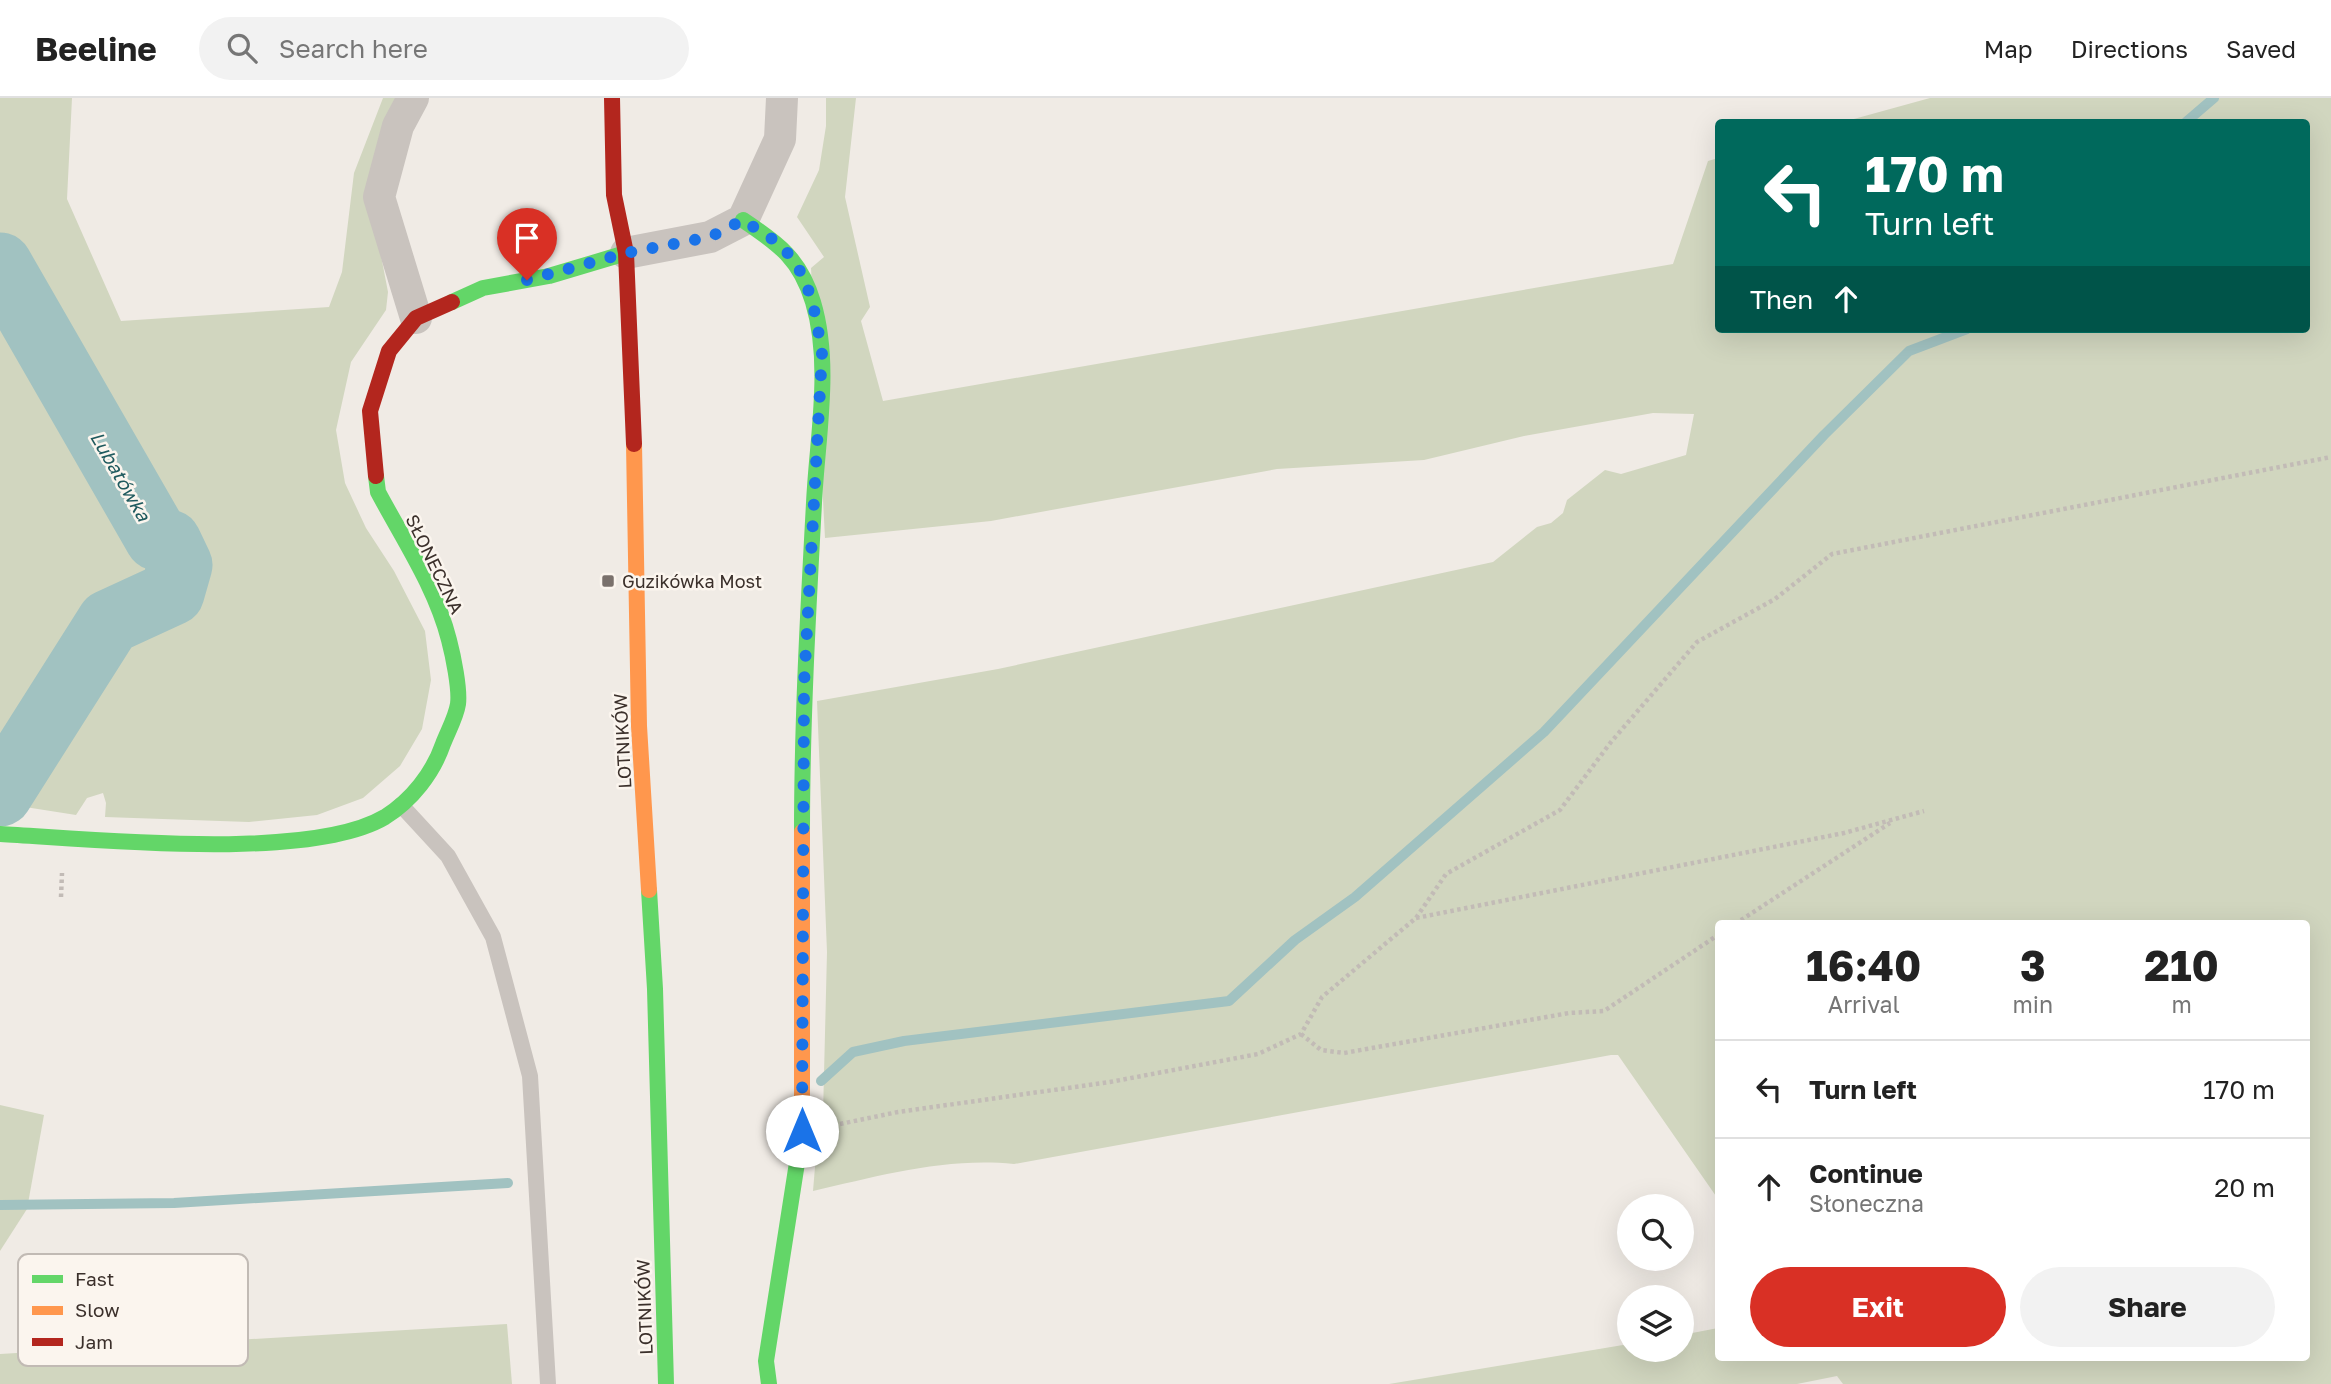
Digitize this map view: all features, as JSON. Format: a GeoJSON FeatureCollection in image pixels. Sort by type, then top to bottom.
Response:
{"type":"FeatureCollection","features":[{"type":"Feature","properties":{"kind":"street"},"geometry":{"type":"LineString","coordinates":[[413,98],[398,126],[379,197],[416,318]]}},
{"type":"Feature","properties":{"kind":"street","name":"LOTNIKÓW"},"geometry":{"type":"LineString","coordinates":[[612,98],[614,195],[626,253],[633,376],[639,726],[655,989],[666,1384]]}},
{"type":"Feature","properties":{"kind":"street"},"geometry":{"type":"LineString","coordinates":[[626,253],[710,237],[743,220],[780,139],[782,98]]}},
{"type":"Feature","properties":{"kind":"street"},"geometry":{"type":"LineString","coordinates":[[743,220],[783,247],[800,270],[813,303],[822,354],[804,671],[802,1131],[765,1361],[769,1384]]}},
{"type":"Feature","properties":{"kind":"street","name":"SŁONECZNA"},"geometry":{"type":"LineString","coordinates":[[0,834],[195,844],[306,839],[351,830],[383,818],[401,805],[438,760],[458,703],[450,642],[439,608],[377,492],[372,462],[370,411],[389,351],[416,318],[483,288],[549,276],[626,253]]}},
{"type":"Feature","properties":{"kind":"lane"},"geometry":{"type":"LineString","coordinates":[[401,805],[449,856],[493,937],[530,1076],[548,1384]]}},
{"type":"Feature","properties":{"kind":"path"},"geometry":{"type":"LineString","coordinates":[[802,1131],[898,1112],[1110,1082],[1258,1054],[1301,1034],[1322,997],[1416,918],[1446,874],[1560,810],[1611,741],[1697,642],[1775,599],[1832,554],[2331,457]]}},
{"type":"Feature","properties":{"kind":"path"},"geometry":{"type":"LineString","coordinates":[[1416,918],[1843,834],[1924,811]]}},
{"type":"Feature","properties":{"kind":"path"},"geometry":{"type":"LineString","coordinates":[[1741,920],[1893,820]]}},
{"type":"Feature","properties":{"kind":"path"},"geometry":{"type":"LineString","coordinates":[[61,897],[63,862]]}},
{"type":"Feature","properties":{"kind":"path"},"geometry":{"type":"LineString","coordinates":[[1301,1034],[1321,1050],[1344,1053],[1569,1013],[1604,1011],[1715,937]]}},
{"type":"Feature","properties":{"kind":"green space"},"geometry":{"type":"Polygon","coordinates":[[[0,98],[72,98],[67,199],[121,321],[329,307],[342,272],[354,173],[383,98],[400,98],[372,209],[388,292],[386,310],[351,362],[336,430],[345,483],[366,528],[394,571],[425,631],[431,680],[422,729],[400,766],[363,798],[317,815],[249,822],[105,817],[106,803],[103,793],[87,798],[76,815],[6,804],[0,811],[0,98]]]}},
{"type":"Feature","properties":{"kind":"green space"},"geometry":{"type":"Polygon","coordinates":[[[826,98],[856,98],[845,197],[870,307],[861,321],[883,401],[1673,264],[1708,161],[1715,159],[1715,333],[2310,333],[2310,119],[1854,119],[1930,98],[2331,98],[2331,1384],[1843,1384],[1837,1376],[1797,1384],[1389,1384],[1617,1346],[1617,1362],[1694,1362],[1694,1333],[1715,1329],[1715,1361],[2310,1361],[2310,920],[1715,920],[1715,1195],[1618,1055],[1014,1164],[963,1163],[937,1166],[813,1191],[819,1119],[823,1115],[827,952],[817,701],[998,669],[1493,562],[1537,527],[1551,523],[1563,513],[1567,500],[1605,470],[1621,474],[1686,455],[1694,414],[1653,413],[1524,436],[1424,460],[1277,469],[991,521],[825,538],[811,268],[824,257],[797,217],[819,170],[826,126],[826,98]]]}},
{"type":"Feature","properties":{"kind":"green space"},"geometry":{"type":"Polygon","coordinates":[[[0,1105],[44,1115],[27,1209],[0,1251],[0,1105]]]}},
{"type":"Feature","properties":{"kind":"green space"},"geometry":{"type":"Polygon","coordinates":[[[507,1324],[512,1384],[0,1384],[0,1354],[18,1353],[18,1366],[248,1366],[248,1339],[507,1324]]]}},
{"type":"Feature","properties":{"kind":"waterway"},"geometry":{"type":"LineString","coordinates":[[2190,119],[2214,98]]}},
{"type":"Feature","properties":{"kind":"waterway","name":"Lubatówka"},"geometry":{"type":"LineString","coordinates":[[0,265],[157,538],[169,542],[180,565],[172,593],[109,622],[0,794]]}},
{"type":"Feature","properties":{"kind":"waterway"},"geometry":{"type":"LineString","coordinates":[[821,1081],[853,1052],[904,1041],[1229,1001],[1295,940],[1355,897],[1544,732],[1824,435],[1909,351],[1956,333]]}},
{"type":"Feature","properties":{"kind":"waterway"},"geometry":{"type":"LineString","coordinates":[[0,1205],[174,1203],[508,1183]]}},
{"type":"Feature","properties":{"kind":"traffic: fast"},"geometry":{"type":"LineString","coordinates":[[743,220],[778,245],[802,274],[813,302],[822,351],[822,402],[806,668],[802,832]]}},
{"type":"Feature","properties":{"kind":"traffic: fast"},"geometry":{"type":"LineString","coordinates":[[452,302],[483,288],[549,276],[626,253]]}},
{"type":"Feature","properties":{"kind":"traffic: fast"},"geometry":{"type":"LineString","coordinates":[[0,834],[142,843],[254,843],[306,839],[350,831],[385,817],[404,803],[420,785],[439,755],[456,714],[458,690],[451,646],[436,602],[378,492],[376,476]]}},
{"type":"Feature","properties":{"kind":"traffic: fast"},"geometry":{"type":"LineString","coordinates":[[649,890],[655,989],[666,1384]]}},
{"type":"Feature","properties":{"kind":"traffic: fast"},"geometry":{"type":"LineString","coordinates":[[769,1384],[766,1361],[799,1150]]}},
{"type":"Feature","properties":{"kind":"traffic: slow"},"geometry":{"type":"LineString","coordinates":[[634,444],[639,726],[649,890]]}},
{"type":"Feature","properties":{"kind":"traffic: slow"},"geometry":{"type":"LineString","coordinates":[[799,1150],[802,1131],[802,832]]}},
{"type":"Feature","properties":{"kind":"traffic: jam"},"geometry":{"type":"LineString","coordinates":[[612,98],[614,195],[626,253],[634,444]]}},
{"type":"Feature","properties":{"kind":"traffic: jam"},"geometry":{"type":"LineString","coordinates":[[376,476],[370,411],[389,351],[416,318],[452,302]]}},
{"type":"Feature","properties":{"kind":"place","name":"Guzikówka Most"},"geometry":{"type":"Point","coordinates":[608,581]}},
{"type":"Feature","properties":{"kind":"route"},"geometry":{"type":"LineString","coordinates":[[527,280],[626,253],[710,237],[743,220],[783,247],[800,270],[813,303],[822,354],[804,685],[802,1131]]}}]}
